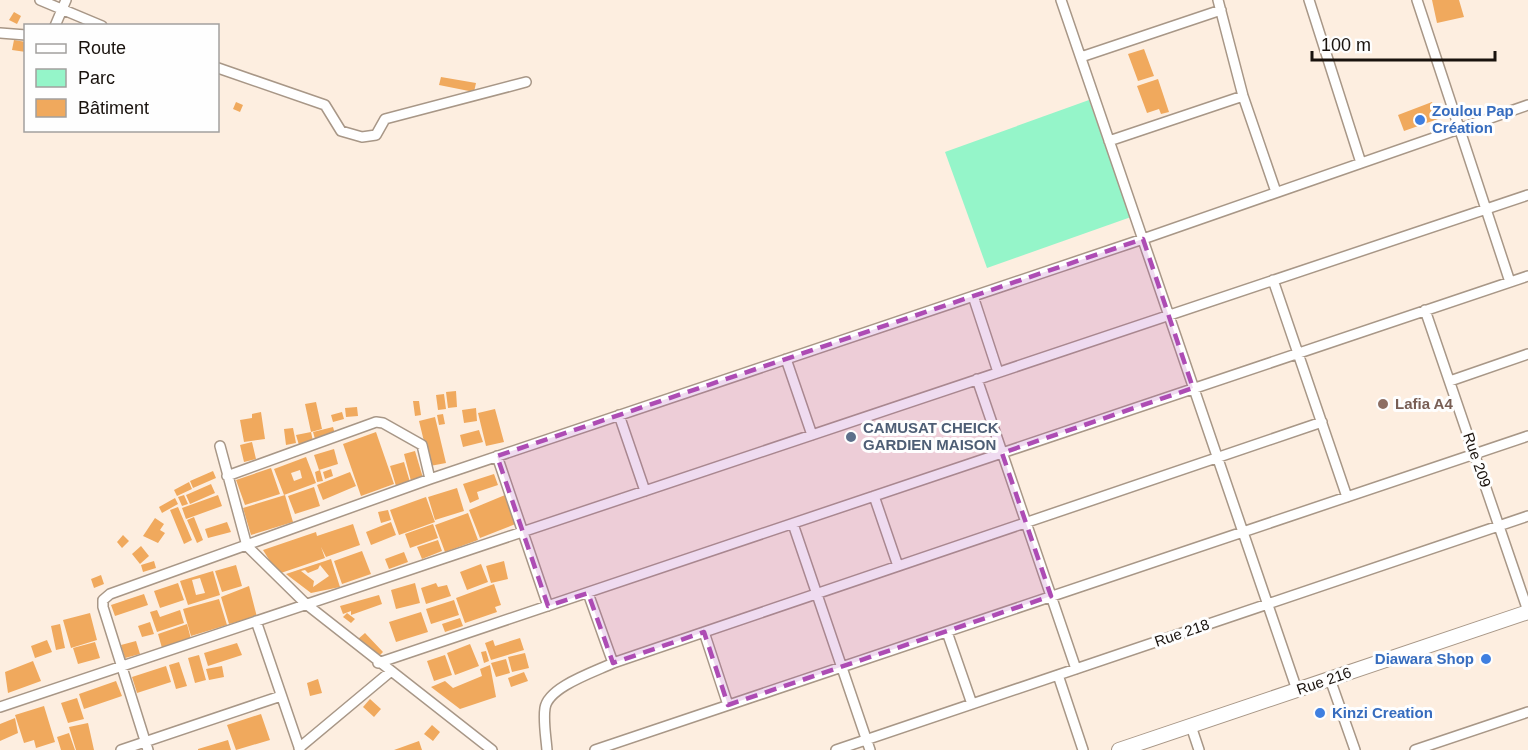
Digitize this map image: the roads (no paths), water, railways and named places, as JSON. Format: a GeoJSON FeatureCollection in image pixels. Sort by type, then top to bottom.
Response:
{"type":"FeatureCollection","features":[{"type":"Feature","properties":{"kind":"street"},"geometry":{"type":"LineString","coordinates":[[40,0],[97,24]]}},
{"type":"Feature","properties":{"kind":"street"},"geometry":{"type":"LineString","coordinates":[[57,24],[66,0]]}},
{"type":"Feature","properties":{"kind":"street"},"geometry":{"type":"LineString","coordinates":[[1061,0],[1296,690]]}},
{"type":"Feature","properties":{"kind":"street"},"geometry":{"type":"LineString","coordinates":[[1218,0],[1243,96],[1276,192]]}},
{"type":"Feature","properties":{"kind":"street"},"geometry":{"type":"LineString","coordinates":[[1309,0],[1361,163]]}},
{"type":"Feature","properties":{"kind":"street"},"geometry":{"type":"LineString","coordinates":[[1417,0],[1510,282]]}},
{"type":"Feature","properties":{"kind":"street"},"geometry":{"type":"LineString","coordinates":[[1080,57],[1221,10]]}},
{"type":"Feature","properties":{"kind":"street"},"geometry":{"type":"LineString","coordinates":[[0,33],[24,35]]}},
{"type":"Feature","properties":{"kind":"street"},"geometry":{"type":"LineString","coordinates":[[219,68],[325,105],[341,131],[362,137],[376,135],[384,119],[526,82]]}},
{"type":"Feature","properties":{"kind":"street"},"geometry":{"type":"LineString","coordinates":[[1109,141],[1243,96]]}},
{"type":"Feature","properties":{"kind":"street"},"geometry":{"type":"LineString","coordinates":[[146,746],[103,607],[103,600],[110,594],[430,478],[1143,239],[1528,105]]}},
{"type":"Feature","properties":{"kind":"street"},"geometry":{"type":"LineString","coordinates":[[0,707],[1528,195]]}},
{"type":"Feature","properties":{"kind":"street"},"geometry":{"type":"LineString","coordinates":[[378,663],[1528,276]]}},
{"type":"Feature","properties":{"kind":"street"},"geometry":{"type":"LineString","coordinates":[[1273,280],[1347,496]]}},
{"type":"Feature","properties":{"kind":"street"},"geometry":{"type":"LineString","coordinates":[[973,296],[998,372]]}},
{"type":"Feature","properties":{"kind":"street","name":"Rue 209"},"geometry":{"type":"LineString","coordinates":[[1425,310],[1528,611]]}},
{"type":"Feature","properties":{"kind":"street"},"geometry":{"type":"LineString","coordinates":[[1450,381],[1528,354]]}},
{"type":"Feature","properties":{"kind":"street"},"geometry":{"type":"LineString","coordinates":[[786,358],[812,435]]}},
{"type":"Feature","properties":{"kind":"street"},"geometry":{"type":"LineString","coordinates":[[977,379],[1076,669]]}},
{"type":"Feature","properties":{"kind":"street"},"geometry":{"type":"LineString","coordinates":[[619,415],[645,490]]}},
{"type":"Feature","properties":{"kind":"street"},"geometry":{"type":"LineString","coordinates":[[227,476],[376,422],[383,423],[422,445],[430,478]]}},
{"type":"Feature","properties":{"kind":"street"},"geometry":{"type":"LineString","coordinates":[[546,750],[544,710],[547,700],[555,691],[613,663],[1322,422]]}},
{"type":"Feature","properties":{"kind":"street"},"geometry":{"type":"LineString","coordinates":[[595,750],[1528,435]]}},
{"type":"Feature","properties":{"kind":"street"},"geometry":{"type":"LineString","coordinates":[[220,446],[247,546],[306,604],[378,663],[492,750]]}},
{"type":"Feature","properties":{"kind":"street"},"geometry":{"type":"LineString","coordinates":[[497,456],[548,606]]}},
{"type":"Feature","properties":{"kind":"street"},"geometry":{"type":"LineString","coordinates":[[874,496],[898,567]]}},
{"type":"Feature","properties":{"kind":"street","name":"Rue 218"},"geometry":{"type":"LineString","coordinates":[[836,750],[1528,516]]}},
{"type":"Feature","properties":{"kind":"street"},"geometry":{"type":"LineString","coordinates":[[793,524],[870,750]]}},
{"type":"Feature","properties":{"kind":"street"},"geometry":{"type":"LineString","coordinates":[[588,593],[613,663]]}},
{"type":"Feature","properties":{"kind":"street","name":"Rue 216"},"geometry":{"type":"LineString","coordinates":[[1119,750],[1528,611]]}},
{"type":"Feature","properties":{"kind":"street"},"geometry":{"type":"LineString","coordinates":[[256,621],[300,749],[390,672]]}},
{"type":"Feature","properties":{"kind":"street"},"geometry":{"type":"LineString","coordinates":[[705,632],[728,705]]}},
{"type":"Feature","properties":{"kind":"street"},"geometry":{"type":"LineString","coordinates":[[947,632],[972,704]]}},
{"type":"Feature","properties":{"kind":"street"},"geometry":{"type":"LineString","coordinates":[[1058,675],[1083,750]]}},
{"type":"Feature","properties":{"kind":"street"},"geometry":{"type":"LineString","coordinates":[[1330,679],[1355,750]]}},
{"type":"Feature","properties":{"kind":"street"},"geometry":{"type":"LineString","coordinates":[[121,750],[146,746],[281,696]]}},
{"type":"Feature","properties":{"kind":"street"},"geometry":{"type":"LineString","coordinates":[[1415,750],[1528,712]]}},
{"type":"Feature","properties":{"kind":"street"},"geometry":{"type":"LineString","coordinates":[[1191,726],[1199,750]]}},
{"type":"Feature","properties":{"kind":"place","name":"Zoulou Pap Création"},"geometry":{"type":"Point","coordinates":[1420,120]}},
{"type":"Feature","properties":{"kind":"place","name":"Lafia A4"},"geometry":{"type":"Point","coordinates":[1383,404]}},
{"type":"Feature","properties":{"kind":"place","name":"CAMUSAT CHEICK GARDIEN MAISON"},"geometry":{"type":"Point","coordinates":[851,437]}},
{"type":"Feature","properties":{"kind":"place","name":"Diawara Shop"},"geometry":{"type":"Point","coordinates":[1486,659]}},
{"type":"Feature","properties":{"kind":"place","name":"Kinzi Creation"},"geometry":{"type":"Point","coordinates":[1320,713]}}]}
